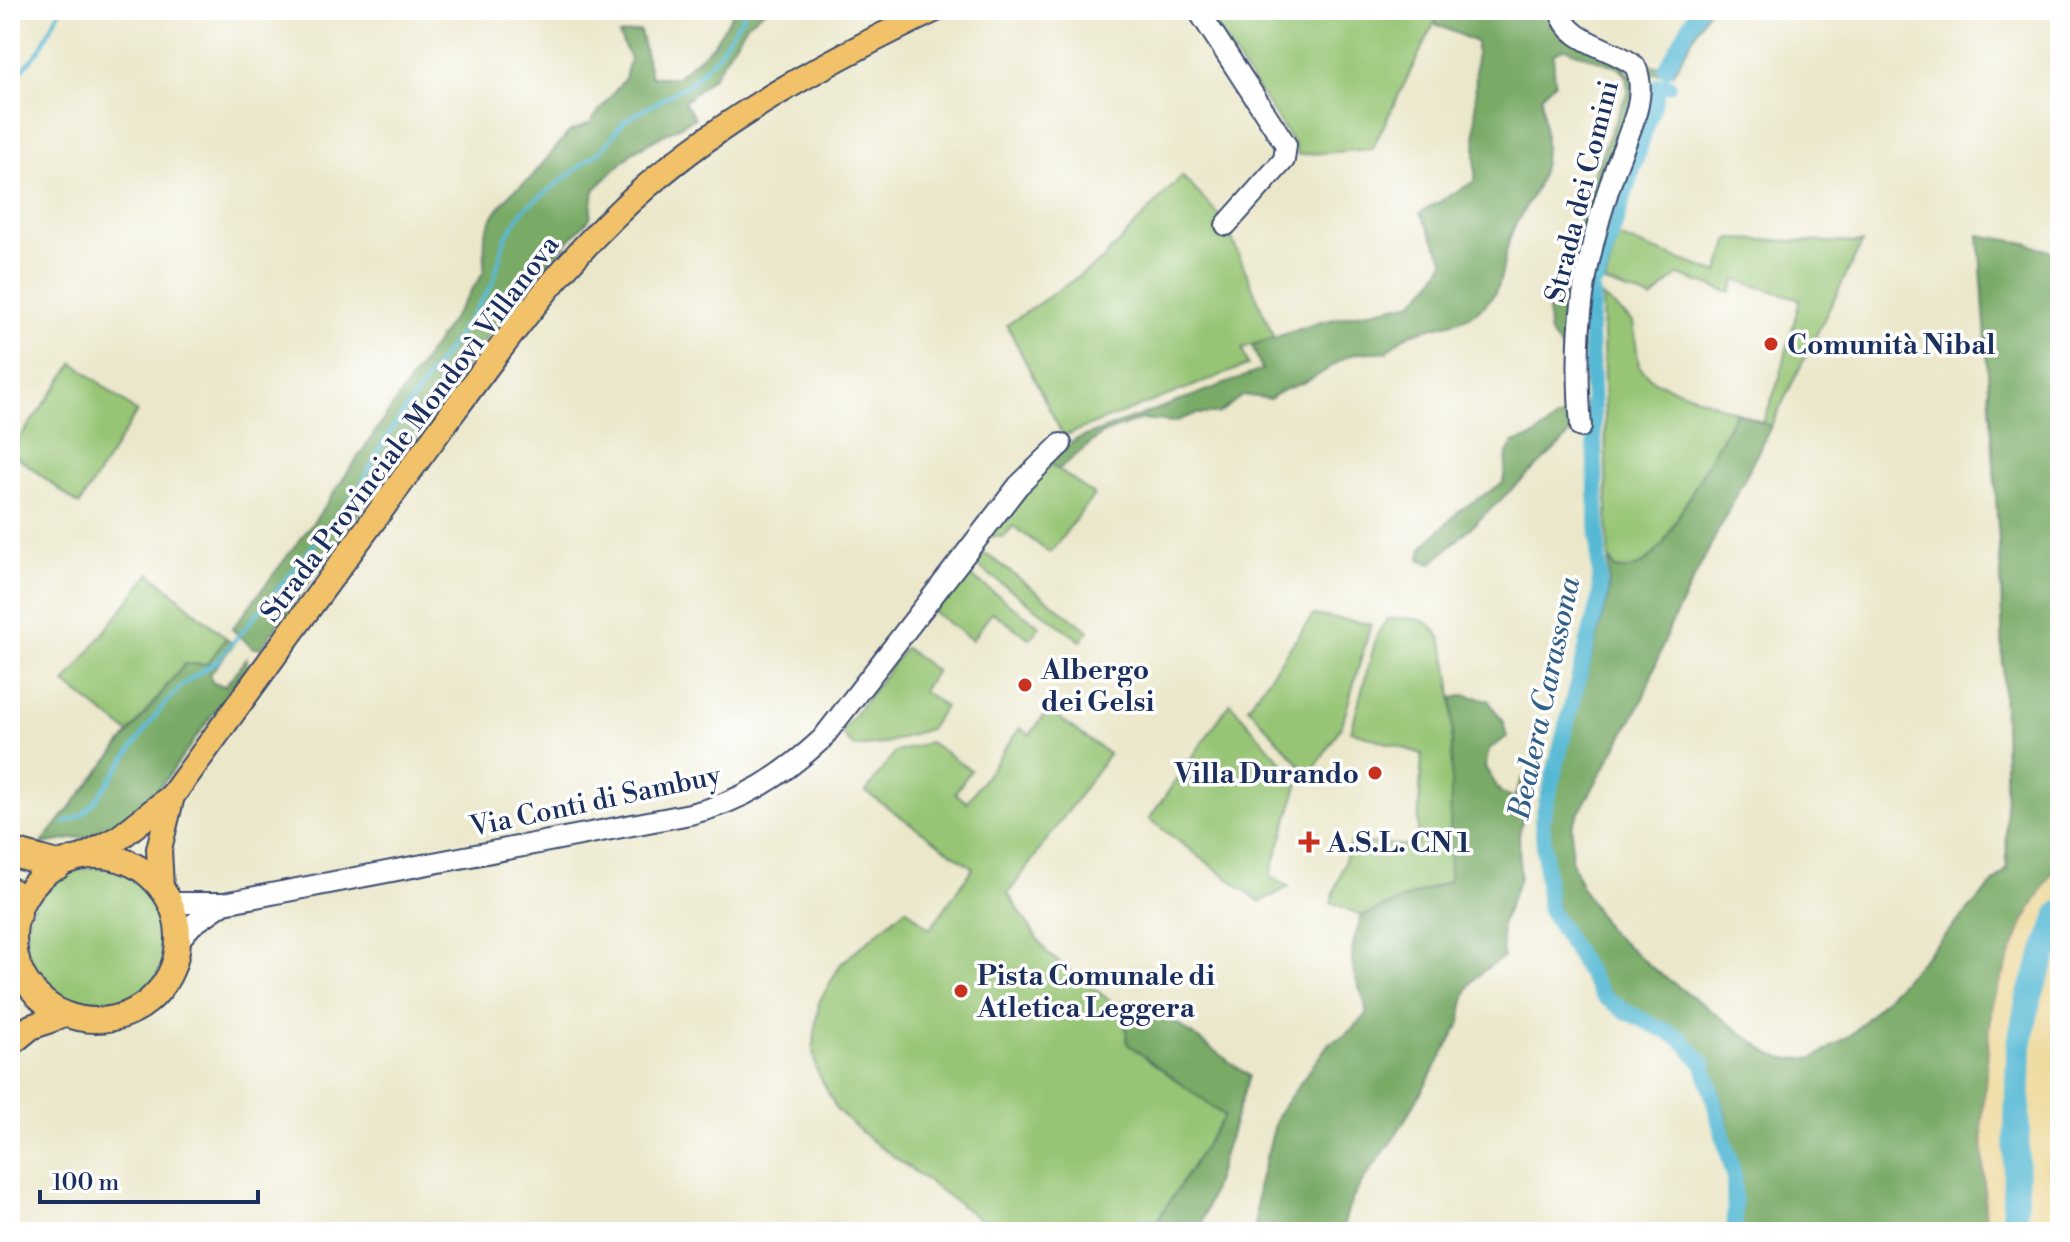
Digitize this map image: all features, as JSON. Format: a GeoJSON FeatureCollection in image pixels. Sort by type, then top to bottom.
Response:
{"type":"FeatureCollection","features":[{"type":"Feature","properties":{"kind":"highway"},"geometry":{"type":"LineString","coordinates":[[10,852],[70,861]]}},
{"type":"Feature","properties":{"kind":"main road","name":"Strada Provinciale Mondovì Villanova"},"geometry":{"type":"LineString","coordinates":[[70,861],[129,831],[172,796],[513,331],[608,222],[648,185],[730,124],[886,33],[934,10]]}},
{"type":"Feature","properties":{"kind":"main road","name":"Strada Provinciale Mondovì Villanova"},"geometry":{"type":"LineString","coordinates":[[166,896],[159,849],[172,796]]}},
{"type":"Feature","properties":{"kind":"main road"},"geometry":{"type":"LineString","coordinates":[[10,998],[16,959],[14,903],[37,880],[70,861],[123,861],[143,871],[166,896],[178,941],[167,980],[153,998],[138,1009],[111,1019],[83,1020],[64,1015],[37,996],[16,959]]}},
{"type":"Feature","properties":{"kind":"main road"},"geometry":{"type":"LineString","coordinates":[[10,1044],[31,1027],[64,1015]]}},
{"type":"Feature","properties":{"kind":"street"},"geometry":{"type":"LineString","coordinates":[[1198,10],[1286,145],[1284,160],[1226,225]]}},
{"type":"Feature","properties":{"kind":"street","name":"Strada dei Comini"},"geometry":{"type":"LineString","coordinates":[[1560,10],[1567,26],[1575,34],[1635,66],[1640,85],[1637,104],[1605,197],[1582,283],[1576,347],[1581,427]]}},
{"type":"Feature","properties":{"kind":"street","name":"Via Conti di Sambuy"},"geometry":{"type":"LineString","coordinates":[[166,896],[224,903],[706,810],[760,787],[797,762],[842,716],[1018,486],[1061,444]]}},
{"type":"Feature","properties":{"kind":"street","name":"Via Conti di Sambuy"},"geometry":{"type":"LineString","coordinates":[[178,941],[200,919],[224,903]]}},
{"type":"Feature","properties":{"kind":"green space"},"geometry":{"type":"Polygon","coordinates":[[[735,10],[766,10],[748,23],[713,77],[684,102],[695,118],[634,151],[594,190],[590,218],[544,267],[484,341],[261,648],[253,648],[232,629],[320,513],[484,272],[485,234],[494,214],[513,191],[530,179],[569,132],[590,123],[625,78],[630,59],[619,35],[640,31],[651,77],[677,77],[713,45],[735,10]]]}},
{"type":"Feature","properties":{"kind":"green space"},"geometry":{"type":"Polygon","coordinates":[[[1204,10],[1441,10],[1372,149],[1298,155],[1295,145],[1204,10]]]}},
{"type":"Feature","properties":{"kind":"green space"},"geometry":{"type":"Polygon","coordinates":[[[1441,10],[1556,10],[1621,62],[1635,83],[1573,366],[1549,332],[1548,311],[1592,176],[1628,91],[1626,75],[1620,68],[1564,48],[1553,54],[1555,82],[1541,96],[1545,141],[1541,175],[1511,235],[1499,285],[1479,310],[1455,322],[1407,336],[1387,352],[1349,356],[1270,399],[1243,395],[1218,414],[1195,414],[1174,422],[1142,419],[1102,434],[1059,469],[1046,461],[1075,440],[1262,370],[1252,345],[1321,322],[1413,302],[1433,281],[1445,261],[1420,213],[1475,181],[1476,42],[1435,24],[1441,10]]]}},
{"type":"Feature","properties":{"kind":"green space"},"geometry":{"type":"Polygon","coordinates":[[[1690,10],[1708,10],[1673,74],[1644,73],[1639,63],[1660,67],[1690,10]]]}},
{"type":"Feature","properties":{"kind":"green space"},"geometry":{"type":"Polygon","coordinates":[[[1182,176],[1224,220],[1274,338],[1242,348],[1248,365],[1063,436],[1007,325],[1101,261],[1182,176]]]}},
{"type":"Feature","properties":{"kind":"green space"},"geometry":{"type":"Polygon","coordinates":[[[1979,235],[2026,243],[2060,255],[2060,859],[2024,921],[1992,1003],[1982,1123],[1986,1232],[1741,1232],[1739,1190],[1730,1137],[1717,1086],[1708,1065],[1699,1050],[1684,1036],[1626,1006],[1606,990],[1574,947],[1553,896],[1547,869],[1547,817],[1608,598],[1609,559],[1615,568],[1629,569],[1647,561],[1662,546],[1736,412],[1771,426],[1671,624],[1642,701],[1572,825],[1571,859],[1582,888],[1608,930],[1654,969],[1771,1054],[1785,1059],[1814,1058],[1852,1034],[2007,869],[2001,574],[1979,235]]]}},
{"type":"Feature","properties":{"kind":"green space"},"geometry":{"type":"Polygon","coordinates":[[[1618,237],[1718,273],[1729,239],[1862,243],[1771,426],[1763,423],[1780,377],[1800,299],[1736,280],[1731,293],[1678,275],[1652,299],[1605,283],[1618,237]]]}},
{"type":"Feature","properties":{"kind":"green space"},"geometry":{"type":"Polygon","coordinates":[[[1602,297],[1633,322],[1639,366],[1654,381],[1736,412],[1662,546],[1647,561],[1629,569],[1615,568],[1609,559],[1602,297]]]}},
{"type":"Feature","properties":{"kind":"green space"},"geometry":{"type":"Polygon","coordinates":[[[74,363],[137,412],[79,505],[10,451],[74,363]]]}},
{"type":"Feature","properties":{"kind":"green space"},"geometry":{"type":"Polygon","coordinates":[[[1576,411],[1573,430],[1561,444],[1431,564],[1420,559],[1422,548],[1460,510],[1503,483],[1507,454],[1513,443],[1535,436],[1556,419],[1576,411]]]}},
{"type":"Feature","properties":{"kind":"green space"},"geometry":{"type":"Polygon","coordinates":[[[1046,461],[1094,495],[1050,553],[1013,526],[1004,537],[988,536],[1046,461]]]}},
{"type":"Feature","properties":{"kind":"green space"},"geometry":{"type":"Polygon","coordinates":[[[977,554],[989,556],[1089,631],[1081,641],[972,562],[977,554]]]}},
{"type":"Feature","properties":{"kind":"green space"},"geometry":{"type":"Polygon","coordinates":[[[964,571],[1040,626],[1030,639],[992,612],[972,640],[933,612],[964,571]]]}},
{"type":"Feature","properties":{"kind":"green space"},"geometry":{"type":"Polygon","coordinates":[[[150,573],[226,638],[207,664],[184,664],[129,733],[65,683],[150,573]]]}},
{"type":"Feature","properties":{"kind":"green space"},"geometry":{"type":"Polygon","coordinates":[[[1313,615],[1371,624],[1342,725],[1310,776],[1248,707],[1313,615]]]}},
{"type":"Feature","properties":{"kind":"green space"},"geometry":{"type":"Polygon","coordinates":[[[1387,619],[1424,621],[1434,629],[1444,647],[1450,675],[1454,749],[1449,881],[1362,916],[1331,902],[1351,842],[1417,846],[1422,754],[1351,731],[1377,635],[1387,619]]]}},
{"type":"Feature","properties":{"kind":"green space"},"geometry":{"type":"Polygon","coordinates":[[[226,638],[233,645],[209,675],[213,683],[225,686],[247,657],[247,666],[165,781],[134,813],[103,834],[41,844],[185,664],[207,664],[226,638]]]}},
{"type":"Feature","properties":{"kind":"green space"},"geometry":{"type":"Polygon","coordinates":[[[905,648],[936,671],[922,690],[945,707],[929,729],[883,744],[854,747],[841,733],[905,648]]]}},
{"type":"Feature","properties":{"kind":"green space"},"geometry":{"type":"Polygon","coordinates":[[[1465,695],[1488,700],[1503,722],[1507,737],[1489,749],[1485,767],[1501,793],[1514,798],[1522,779],[1532,774],[1519,835],[1520,877],[1501,925],[1503,958],[1471,983],[1464,999],[1461,1023],[1395,1136],[1356,1192],[1343,1232],[1255,1232],[1258,1187],[1278,1114],[1329,1043],[1344,1036],[1366,1016],[1352,958],[1362,916],[1449,881],[1453,698],[1465,695]]]}},
{"type":"Feature","properties":{"kind":"green space"},"geometry":{"type":"Polygon","coordinates":[[[1230,703],[1299,782],[1270,876],[1289,887],[1260,902],[1149,819],[1230,703]]]}},
{"type":"Feature","properties":{"kind":"green space","name":"Pista Comunale di Atletica Leggera"},"geometry":{"type":"Polygon","coordinates":[[[1048,710],[1109,754],[1008,894],[1048,954],[1124,1011],[1128,1044],[1225,1116],[1157,1221],[1139,1232],[997,1232],[867,1137],[837,1110],[816,1069],[813,1051],[819,1002],[841,964],[906,908],[930,929],[973,868],[866,792],[895,752],[930,742],[971,770],[955,793],[967,802],[1020,728],[1030,735],[1048,710]]]}},
{"type":"Feature","properties":{"kind":"green space"},"geometry":{"type":"Polygon","coordinates":[[[96,868],[123,873],[146,889],[162,912],[167,939],[162,966],[146,989],[123,1005],[96,1010],[69,1005],[46,989],[30,966],[25,939],[30,912],[46,889],[69,873],[96,868]]]}},
{"type":"Feature","properties":{"kind":"green space"},"geometry":{"type":"Polygon","coordinates":[[[1138,1006],[1168,1017],[1249,1076],[1199,1232],[1139,1232],[1157,1221],[1224,1116],[1128,1044],[1124,1011],[1138,1006]]]}},
{"type":"Feature","properties":{"kind":"sand"},"geometry":{"type":"Polygon","coordinates":[[[2060,859],[2060,1178],[2054,1232],[1986,1232],[1982,1123],[1992,1003],[2024,921],[2060,859]]]}},
{"type":"Feature","properties":{"kind":"waterway"},"geometry":{"type":"LineString","coordinates":[[10,85],[40,49],[60,10]]}},
{"type":"Feature","properties":{"kind":"waterway"},"geometry":{"type":"LineString","coordinates":[[64,823],[82,815],[96,800],[161,708],[182,685],[218,660],[359,488],[385,439],[493,283],[505,238],[524,209],[603,149],[624,121],[692,82],[718,54],[747,10]]}},
{"type":"Feature","properties":{"kind":"waterway","name":"Bealera Carassona"},"geometry":{"type":"LineString","coordinates":[[1666,69],[1698,10]]}},
{"type":"Feature","properties":{"kind":"waterway"},"geometry":{"type":"LineString","coordinates":[[1597,280],[1660,85],[1668,85]]}},
{"type":"Feature","properties":{"kind":"waterway","name":"Bealera Carassona"},"geometry":{"type":"LineString","coordinates":[[1593,294],[1590,329],[1600,595],[1542,820],[1549,909],[1603,996],[1625,1011],[1680,1038],[1704,1065],[1734,1176],[1735,1232]]}},
{"type":"Feature","properties":{"kind":"waterway"},"geometry":{"type":"LineString","coordinates":[[2014,1232],[2019,1047],[2029,997],[2060,914]]}},
{"type":"Feature","properties":{"kind":"place","name":"Comunità Nibal"},"geometry":{"type":"Point","coordinates":[1771,344]}},
{"type":"Feature","properties":{"kind":"place","name":"Albergo dei Gelsi"},"geometry":{"type":"Point","coordinates":[1025,685]}},
{"type":"Feature","properties":{"kind":"place","name":"Villa Durando"},"geometry":{"type":"Point","coordinates":[1375,773]}},
{"type":"Feature","properties":{"kind":"place","name":"A.S.L. CN 1"},"geometry":{"type":"Point","coordinates":[1309,842]}},
{"type":"Feature","properties":{"kind":"place","name":"Pista Comunale di Atletica Leggera"},"geometry":{"type":"Point","coordinates":[961,991]}}]}
